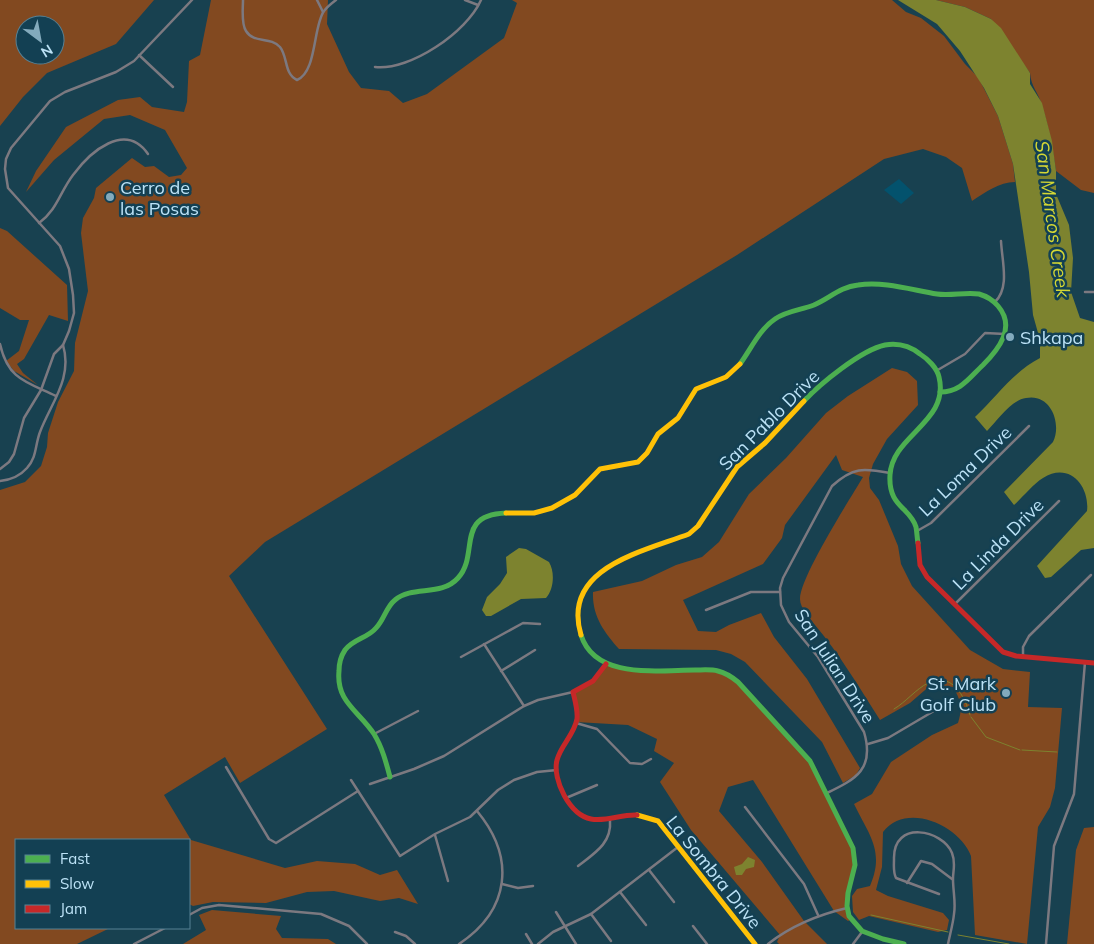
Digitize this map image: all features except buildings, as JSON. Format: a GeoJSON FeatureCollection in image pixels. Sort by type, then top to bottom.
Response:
{"type":"FeatureCollection","features":[{"type":"Feature","properties":{"kind":"street"},"geometry":{"type":"LineString","coordinates":[[0,469],[9,462],[14,454],[24,418],[41,390],[54,354],[63,345],[74,313],[69,269],[60,246],[8,188],[5,169],[6,160],[11,148],[50,101],[65,92],[116,72],[140,55],[192,0]]}},
{"type":"Feature","properties":{"kind":"street"},"geometry":{"type":"LineString","coordinates":[[243,0],[244,27],[246,32],[251,37],[277,44],[282,51],[290,76],[297,80],[302,78],[310,61],[323,12],[336,0]]}},
{"type":"Feature","properties":{"kind":"street"},"geometry":{"type":"LineString","coordinates":[[317,0],[323,12]]}},
{"type":"Feature","properties":{"kind":"street"},"geometry":{"type":"LineString","coordinates":[[466,0],[478,5]]}},
{"type":"Feature","properties":{"kind":"street"},"geometry":{"type":"LineString","coordinates":[[375,66],[386,68],[402,63],[433,48],[463,24],[480,0]]}},
{"type":"Feature","properties":{"kind":"street"},"geometry":{"type":"LineString","coordinates":[[140,55],[173,87]]}},
{"type":"Feature","properties":{"kind":"street"},"geometry":{"type":"LineString","coordinates":[[39,223],[54,210],[74,174],[85,162],[109,143],[116,140],[130,139],[140,144],[148,154]]}},
{"type":"Feature","properties":{"kind":"street"},"geometry":{"type":"LineString","coordinates":[[995,302],[1002,295],[1004,288],[1000,242]]}},
{"type":"Feature","properties":{"kind":"street"},"geometry":{"type":"LineString","coordinates":[[390,777],[383,752],[374,734],[341,694],[339,686],[340,663],[343,652],[352,642],[373,632],[388,608],[396,600],[407,594],[441,589],[458,579],[464,571],[469,534],[482,519],[495,515],[540,512],[577,494],[590,476],[599,469],[609,466],[625,466],[639,461],[649,452],[658,433],[680,415],[690,394],[698,386],[724,379],[733,372],[770,322],[783,314],[819,303],[838,290],[852,285],[866,283],[947,295],[971,293],[982,295],[995,302],[1005,320],[1006,334],[998,350],[962,386],[952,391],[940,392]]}},
{"type":"Feature","properties":{"kind":"street"},"geometry":{"type":"LineString","coordinates":[[1085,292],[1094,292]]}},
{"type":"Feature","properties":{"kind":"street"},"geometry":{"type":"LineString","coordinates":[[1006,334],[988,331],[956,361],[936,371],[940,392],[934,414],[898,452],[890,473],[891,492],[917,531],[920,565],[927,577],[998,648],[1010,654],[1094,663]]}},
{"type":"Feature","properties":{"kind":"street"},"geometry":{"type":"LineString","coordinates":[[0,344],[3,358],[9,370],[21,379],[56,396]]}},
{"type":"Feature","properties":{"kind":"street","name":"San Pablo Drive"},"geometry":{"type":"LineString","coordinates":[[848,908],[848,893],[857,869],[857,859],[810,761],[738,682],[729,675],[716,670],[628,670],[606,664],[587,647],[580,634],[577,622],[578,604],[582,593],[596,575],[694,530],[737,466],[765,443],[821,383],[874,349],[898,344],[914,349],[929,360],[936,371]]}},
{"type":"Feature","properties":{"kind":"street"},"geometry":{"type":"LineString","coordinates":[[0,481],[20,475],[35,457],[39,434],[63,383],[66,369],[63,345]]}},
{"type":"Feature","properties":{"kind":"street","name":"La Loma Drive"},"geometry":{"type":"LineString","coordinates":[[917,531],[931,523],[1029,426]]}},
{"type":"Feature","properties":{"kind":"street"},"geometry":{"type":"LineString","coordinates":[[706,610],[751,592],[780,592],[783,578],[832,486],[852,471],[872,470],[890,473]]}},
{"type":"Feature","properties":{"kind":"street","name":"La Linda Drive"},"geometry":{"type":"LineString","coordinates":[[954,605],[1060,501]]}},
{"type":"Feature","properties":{"kind":"street"},"geometry":{"type":"LineString","coordinates":[[1023,656],[1023,647],[1029,636],[1091,575]]}},
{"type":"Feature","properties":{"kind":"street","name":"San Julian Drive"},"geometry":{"type":"LineString","coordinates":[[780,592],[782,609],[789,622],[818,657],[864,732],[868,744],[867,760],[859,775],[849,783],[827,793]]}},
{"type":"Feature","properties":{"kind":"street"},"geometry":{"type":"LineString","coordinates":[[461,657],[523,624],[540,624]]}},
{"type":"Feature","properties":{"kind":"street"},"geometry":{"type":"LineString","coordinates":[[484,644],[524,706]]}},
{"type":"Feature","properties":{"kind":"street"},"geometry":{"type":"LineString","coordinates":[[501,671],[535,650]]}},
{"type":"Feature","properties":{"kind":"street"},"geometry":{"type":"LineString","coordinates":[[1046,944],[1054,846],[1074,794],[1085,662]]}},
{"type":"Feature","properties":{"kind":"street"},"geometry":{"type":"LineString","coordinates":[[370,784],[414,769],[444,756],[524,706],[538,700],[573,692],[593,681],[606,664]]}},
{"type":"Feature","properties":{"kind":"street"},"geometry":{"type":"LineString","coordinates":[[351,780],[400,856],[435,834],[461,823],[477,811],[498,790],[514,780],[537,772],[557,770],[558,755],[576,722],[577,709],[573,692]]}},
{"type":"Feature","properties":{"kind":"street"},"geometry":{"type":"LineString","coordinates":[[868,744],[888,738],[939,708]]}},
{"type":"Feature","properties":{"kind":"street"},"geometry":{"type":"LineString","coordinates":[[374,734],[418,711]]}},
{"type":"Feature","properties":{"kind":"street"},"geometry":{"type":"LineString","coordinates":[[576,722],[596,729],[630,763],[642,764],[651,759]]}},
{"type":"Feature","properties":{"kind":"street"},"geometry":{"type":"LineString","coordinates":[[226,767],[269,839],[276,843],[358,792]]}},
{"type":"Feature","properties":{"kind":"street","name":"La Sombra Drive"},"geometry":{"type":"LineString","coordinates":[[557,770],[566,798],[579,814],[590,819],[610,820],[634,813],[651,817],[665,827],[755,944]]}},
{"type":"Feature","properties":{"kind":"street"},"geometry":{"type":"LineString","coordinates":[[566,798],[597,785]]}},
{"type":"Feature","properties":{"kind":"street"},"geometry":{"type":"LineString","coordinates":[[745,807],[804,884],[818,915]]}},
{"type":"Feature","properties":{"kind":"street"},"geometry":{"type":"LineString","coordinates":[[460,944],[473,935],[489,918],[502,884],[504,868],[498,842],[477,811]]}},
{"type":"Feature","properties":{"kind":"street"},"geometry":{"type":"LineString","coordinates":[[578,866],[605,844],[610,833],[610,820]]}},
{"type":"Feature","properties":{"kind":"street"},"geometry":{"type":"LineString","coordinates":[[939,894],[898,880],[894,873],[894,850],[898,839],[904,834],[913,832],[945,843],[955,862],[953,881],[955,913],[948,944]]}},
{"type":"Feature","properties":{"kind":"street"},"geometry":{"type":"LineString","coordinates":[[435,834],[448,882]]}},
{"type":"Feature","properties":{"kind":"street"},"geometry":{"type":"LineString","coordinates":[[538,944],[565,926],[591,914],[679,846]]}},
{"type":"Feature","properties":{"kind":"street"},"geometry":{"type":"LineString","coordinates":[[907,883],[921,860],[932,864],[953,881]]}},
{"type":"Feature","properties":{"kind":"street"},"geometry":{"type":"LineString","coordinates":[[649,869],[674,902]]}},
{"type":"Feature","properties":{"kind":"street"},"geometry":{"type":"LineString","coordinates":[[502,884],[518,888],[533,886]]}},
{"type":"Feature","properties":{"kind":"street"},"geometry":{"type":"LineString","coordinates":[[620,892],[646,925]]}},
{"type":"Feature","properties":{"kind":"street"},"geometry":{"type":"LineString","coordinates":[[190,914],[202,908],[219,905],[321,914],[349,926],[367,944]]}},
{"type":"Feature","properties":{"kind":"street"},"geometry":{"type":"LineString","coordinates":[[768,944],[789,929],[818,915],[848,908],[852,920],[862,932],[875,938],[904,944]]}},
{"type":"Feature","properties":{"kind":"street"},"geometry":{"type":"LineString","coordinates":[[556,912],[576,944]]}},
{"type":"Feature","properties":{"kind":"street"},"geometry":{"type":"LineString","coordinates":[[591,914],[611,941]]}},
{"type":"Feature","properties":{"kind":"street"},"geometry":{"type":"LineString","coordinates":[[693,926],[707,944]]}},
{"type":"Feature","properties":{"kind":"street"},"geometry":{"type":"LineString","coordinates":[[134,944],[164,929]]}},
{"type":"Feature","properties":{"kind":"street"},"geometry":{"type":"LineString","coordinates":[[394,932],[406,936],[415,944]]}},
{"type":"Feature","properties":{"kind":"street"},"geometry":{"type":"LineString","coordinates":[[853,944],[862,932]]}},
{"type":"Feature","properties":{"kind":"street"},"geometry":{"type":"LineString","coordinates":[[526,934],[532,944]]}},
{"type":"Feature","properties":{"kind":"shaded area"},"geometry":{"type":"Polygon","coordinates":[[[0,0],[154,0],[116,44],[47,73],[23,97],[0,126],[0,0]]]}},
{"type":"Feature","properties":{"kind":"shaded area"},"geometry":{"type":"Polygon","coordinates":[[[211,0],[328,0],[327,24],[349,72],[361,88],[389,91],[403,103],[427,94],[504,38],[517,3],[512,0],[892,0],[906,12],[921,18],[944,36],[965,64],[978,77],[998,116],[1013,164],[1015,182],[998,186],[972,201],[962,168],[946,157],[923,149],[884,159],[737,255],[265,542],[229,576],[327,729],[240,783],[225,757],[164,795],[191,840],[285,868],[317,861],[355,864],[380,875],[397,870],[418,904],[399,898],[380,901],[334,891],[307,892],[266,903],[213,902],[193,906],[190,904],[190,839],[15,839],[15,929],[108,929],[77,944],[0,944],[0,490],[25,482],[41,466],[47,447],[48,433],[58,402],[74,371],[75,343],[88,291],[81,233],[83,218],[94,198],[96,188],[132,158],[145,167],[154,166],[169,177],[181,175],[187,168],[165,130],[130,115],[104,119],[54,160],[26,192],[36,171],[66,127],[118,100],[140,97],[152,107],[184,112],[187,102],[189,61],[200,55],[211,0]]]}},
{"type":"Feature","properties":{"kind":"shaded area"},"geometry":{"type":"Polygon","coordinates":[[[936,0],[1094,0],[1094,193],[1081,190],[1056,171],[1047,122],[1030,73],[991,19],[965,7],[936,0]]]}},
{"type":"Feature","properties":{"kind":"shaded area"},"geometry":{"type":"Polygon","coordinates":[[[899,179],[914,193],[901,204],[884,190],[899,179]]]}},
{"type":"Feature","properties":{"kind":"shaded area"},"geometry":{"type":"Polygon","coordinates":[[[0,228],[7,231],[67,285],[68,321],[49,315],[24,359],[17,364],[23,373],[38,385],[14,371],[6,361],[19,351],[29,320],[20,320],[0,308],[0,228]]]}},
{"type":"Feature","properties":{"kind":"shaded area"},"geometry":{"type":"Polygon","coordinates":[[[892,368],[907,372],[917,381],[918,405],[887,439],[873,464],[869,478],[870,488],[879,500],[898,546],[901,564],[912,586],[970,650],[1003,669],[1030,672],[1028,707],[1062,708],[1055,788],[1050,807],[1038,827],[1027,944],[975,935],[971,856],[965,845],[945,827],[932,821],[918,818],[905,818],[893,823],[883,832],[882,867],[876,890],[888,896],[943,913],[949,920],[947,930],[938,932],[869,916],[859,920],[853,912],[852,896],[857,889],[870,886],[876,863],[870,834],[854,804],[872,794],[891,762],[932,735],[958,723],[961,708],[953,687],[932,684],[910,703],[880,720],[841,660],[802,606],[800,599],[802,588],[808,574],[863,477],[842,470],[836,455],[785,525],[782,538],[763,564],[683,600],[698,631],[716,632],[761,613],[774,637],[807,679],[860,768],[856,775],[843,783],[822,742],[745,662],[731,654],[716,650],[619,649],[600,623],[593,601],[593,592],[642,581],[676,565],[702,557],[719,542],[749,494],[786,458],[826,413],[848,396],[892,368]]]}},
{"type":"Feature","properties":{"kind":"shaded area"},"geometry":{"type":"Polygon","coordinates":[[[606,664],[620,669],[710,669],[731,676],[808,759],[854,849],[857,865],[848,897],[850,920],[848,921],[834,911],[753,780],[728,787],[719,811],[762,862],[804,921],[827,944],[779,944],[777,942],[780,935],[691,830],[660,782],[674,763],[654,751],[657,739],[628,725],[576,722],[573,692],[586,686],[606,664]]]}},
{"type":"Feature","properties":{"kind":"shaded area"},"geometry":{"type":"Polygon","coordinates":[[[1094,827],[1094,944],[1067,944],[1076,850],[1084,828],[1094,827]]]}},
{"type":"Feature","properties":{"kind":"shaded area"},"geometry":{"type":"Polygon","coordinates":[[[212,910],[281,916],[276,929],[282,938],[328,939],[336,944],[183,944],[206,930],[199,915],[212,910]]]}},
{"type":"Feature","properties":{"kind":"water","name":"San Marcos Creek"},"geometry":{"type":"Polygon","coordinates":[[[898,0],[936,0],[965,7],[991,19],[1001,28],[1030,73],[1030,84],[1042,103],[1052,141],[1056,171],[1056,194],[1069,225],[1073,258],[1071,292],[1080,318],[1094,322],[1094,548],[1081,550],[1051,577],[1045,578],[1037,566],[1087,511],[1085,493],[1081,485],[1069,474],[1061,472],[1043,478],[1014,505],[1004,492],[1053,442],[1056,427],[1052,411],[1042,400],[1026,398],[1010,407],[987,431],[975,417],[1013,377],[1040,358],[1040,340],[1033,315],[1029,272],[1013,164],[998,116],[984,88],[960,51],[937,24],[898,0]]]}},
{"type":"Feature","properties":{"kind":"water"},"geometry":{"type":"Polygon","coordinates":[[[519,548],[526,549],[549,562],[553,580],[551,590],[546,598],[521,599],[491,616],[486,616],[482,610],[487,597],[500,584],[507,573],[506,557],[519,548]]]}},
{"type":"Feature","properties":{"kind":"water"},"geometry":{"type":"Polygon","coordinates":[[[748,857],[755,860],[754,867],[746,869],[742,875],[736,875],[734,867],[742,864],[748,857]]]}},
{"type":"Feature","properties":{"kind":"waterway"},"geometry":{"type":"LineString","coordinates":[[894,709],[928,683],[944,680],[956,687],[961,693],[970,715]]}},
{"type":"Feature","properties":{"kind":"waterway"},"geometry":{"type":"LineString","coordinates":[[971,717],[986,737],[1020,750]]}},
{"type":"Feature","properties":{"kind":"waterway"},"geometry":{"type":"LineString","coordinates":[[1022,750],[1057,752]]}},
{"type":"Feature","properties":{"kind":"waterway"},"geometry":{"type":"LineString","coordinates":[[871,915],[948,932]]}},
{"type":"Feature","properties":{"kind":"waterway"},"geometry":{"type":"LineString","coordinates":[[958,935],[1009,944]]}},
{"type":"Feature","properties":{"kind":"traffic: fast"},"geometry":{"type":"LineString","coordinates":[[740,364],[760,334],[769,323],[779,316],[814,305],[840,290],[852,286],[878,284],[937,294],[979,294],[992,300],[1003,314],[1006,322],[1000,345],[989,359],[959,387],[954,390],[940,392]]}},
{"type":"Feature","properties":{"kind":"traffic: fast"},"geometry":{"type":"LineString","coordinates":[[804,401],[830,377],[853,360],[864,353],[885,345],[908,347],[932,364],[939,377],[940,392],[936,406],[929,417],[900,449],[893,461],[890,475],[892,494],[913,520],[918,543]]}},
{"type":"Feature","properties":{"kind":"traffic: fast"},"geometry":{"type":"LineString","coordinates":[[390,777],[377,739],[350,706],[341,691],[339,668],[342,655],[348,646],[376,628],[389,606],[395,600],[410,593],[444,587],[458,578],[464,568],[474,528],[480,521],[490,515],[506,513]]}},
{"type":"Feature","properties":{"kind":"traffic: fast"},"geometry":{"type":"LineString","coordinates":[[581,635],[588,649],[600,659],[614,666],[647,671],[712,670],[726,674],[738,682],[810,761],[853,848],[855,865],[848,893],[847,906],[849,916],[862,931],[904,944]]}},
{"type":"Feature","properties":{"kind":"traffic: slow"},"geometry":{"type":"LineString","coordinates":[[506,513],[534,513],[552,508],[575,495],[600,469],[638,462],[647,453],[658,434],[678,418],[696,389],[726,377],[740,364]]}},
{"type":"Feature","properties":{"kind":"traffic: slow"},"geometry":{"type":"LineString","coordinates":[[581,635],[578,612],[583,593],[594,578],[610,566],[629,556],[689,534],[698,526],[737,467],[765,443],[804,401]]}},
{"type":"Feature","properties":{"kind":"traffic: slow"},"geometry":{"type":"LineString","coordinates":[[637,815],[658,821],[755,944]]}},
{"type":"Feature","properties":{"kind":"traffic: jam"},"geometry":{"type":"LineString","coordinates":[[918,543],[920,565],[927,577],[1003,652],[1016,656],[1094,663]]}},
{"type":"Feature","properties":{"kind":"traffic: jam"},"geometry":{"type":"LineString","coordinates":[[606,664],[593,681],[573,692],[577,719],[557,760],[557,777],[564,796],[576,811],[583,816],[597,820],[637,815]]}},
{"type":"Feature","properties":{"kind":"place","name":"Cerro de las Posas"},"geometry":{"type":"Point","coordinates":[110,197]}},
{"type":"Feature","properties":{"kind":"place","name":"Shkapa"},"geometry":{"type":"Point","coordinates":[1010,337]}},
{"type":"Feature","properties":{"kind":"place","name":"St. Mark Golf Club"},"geometry":{"type":"Point","coordinates":[1006,693]}}]}
